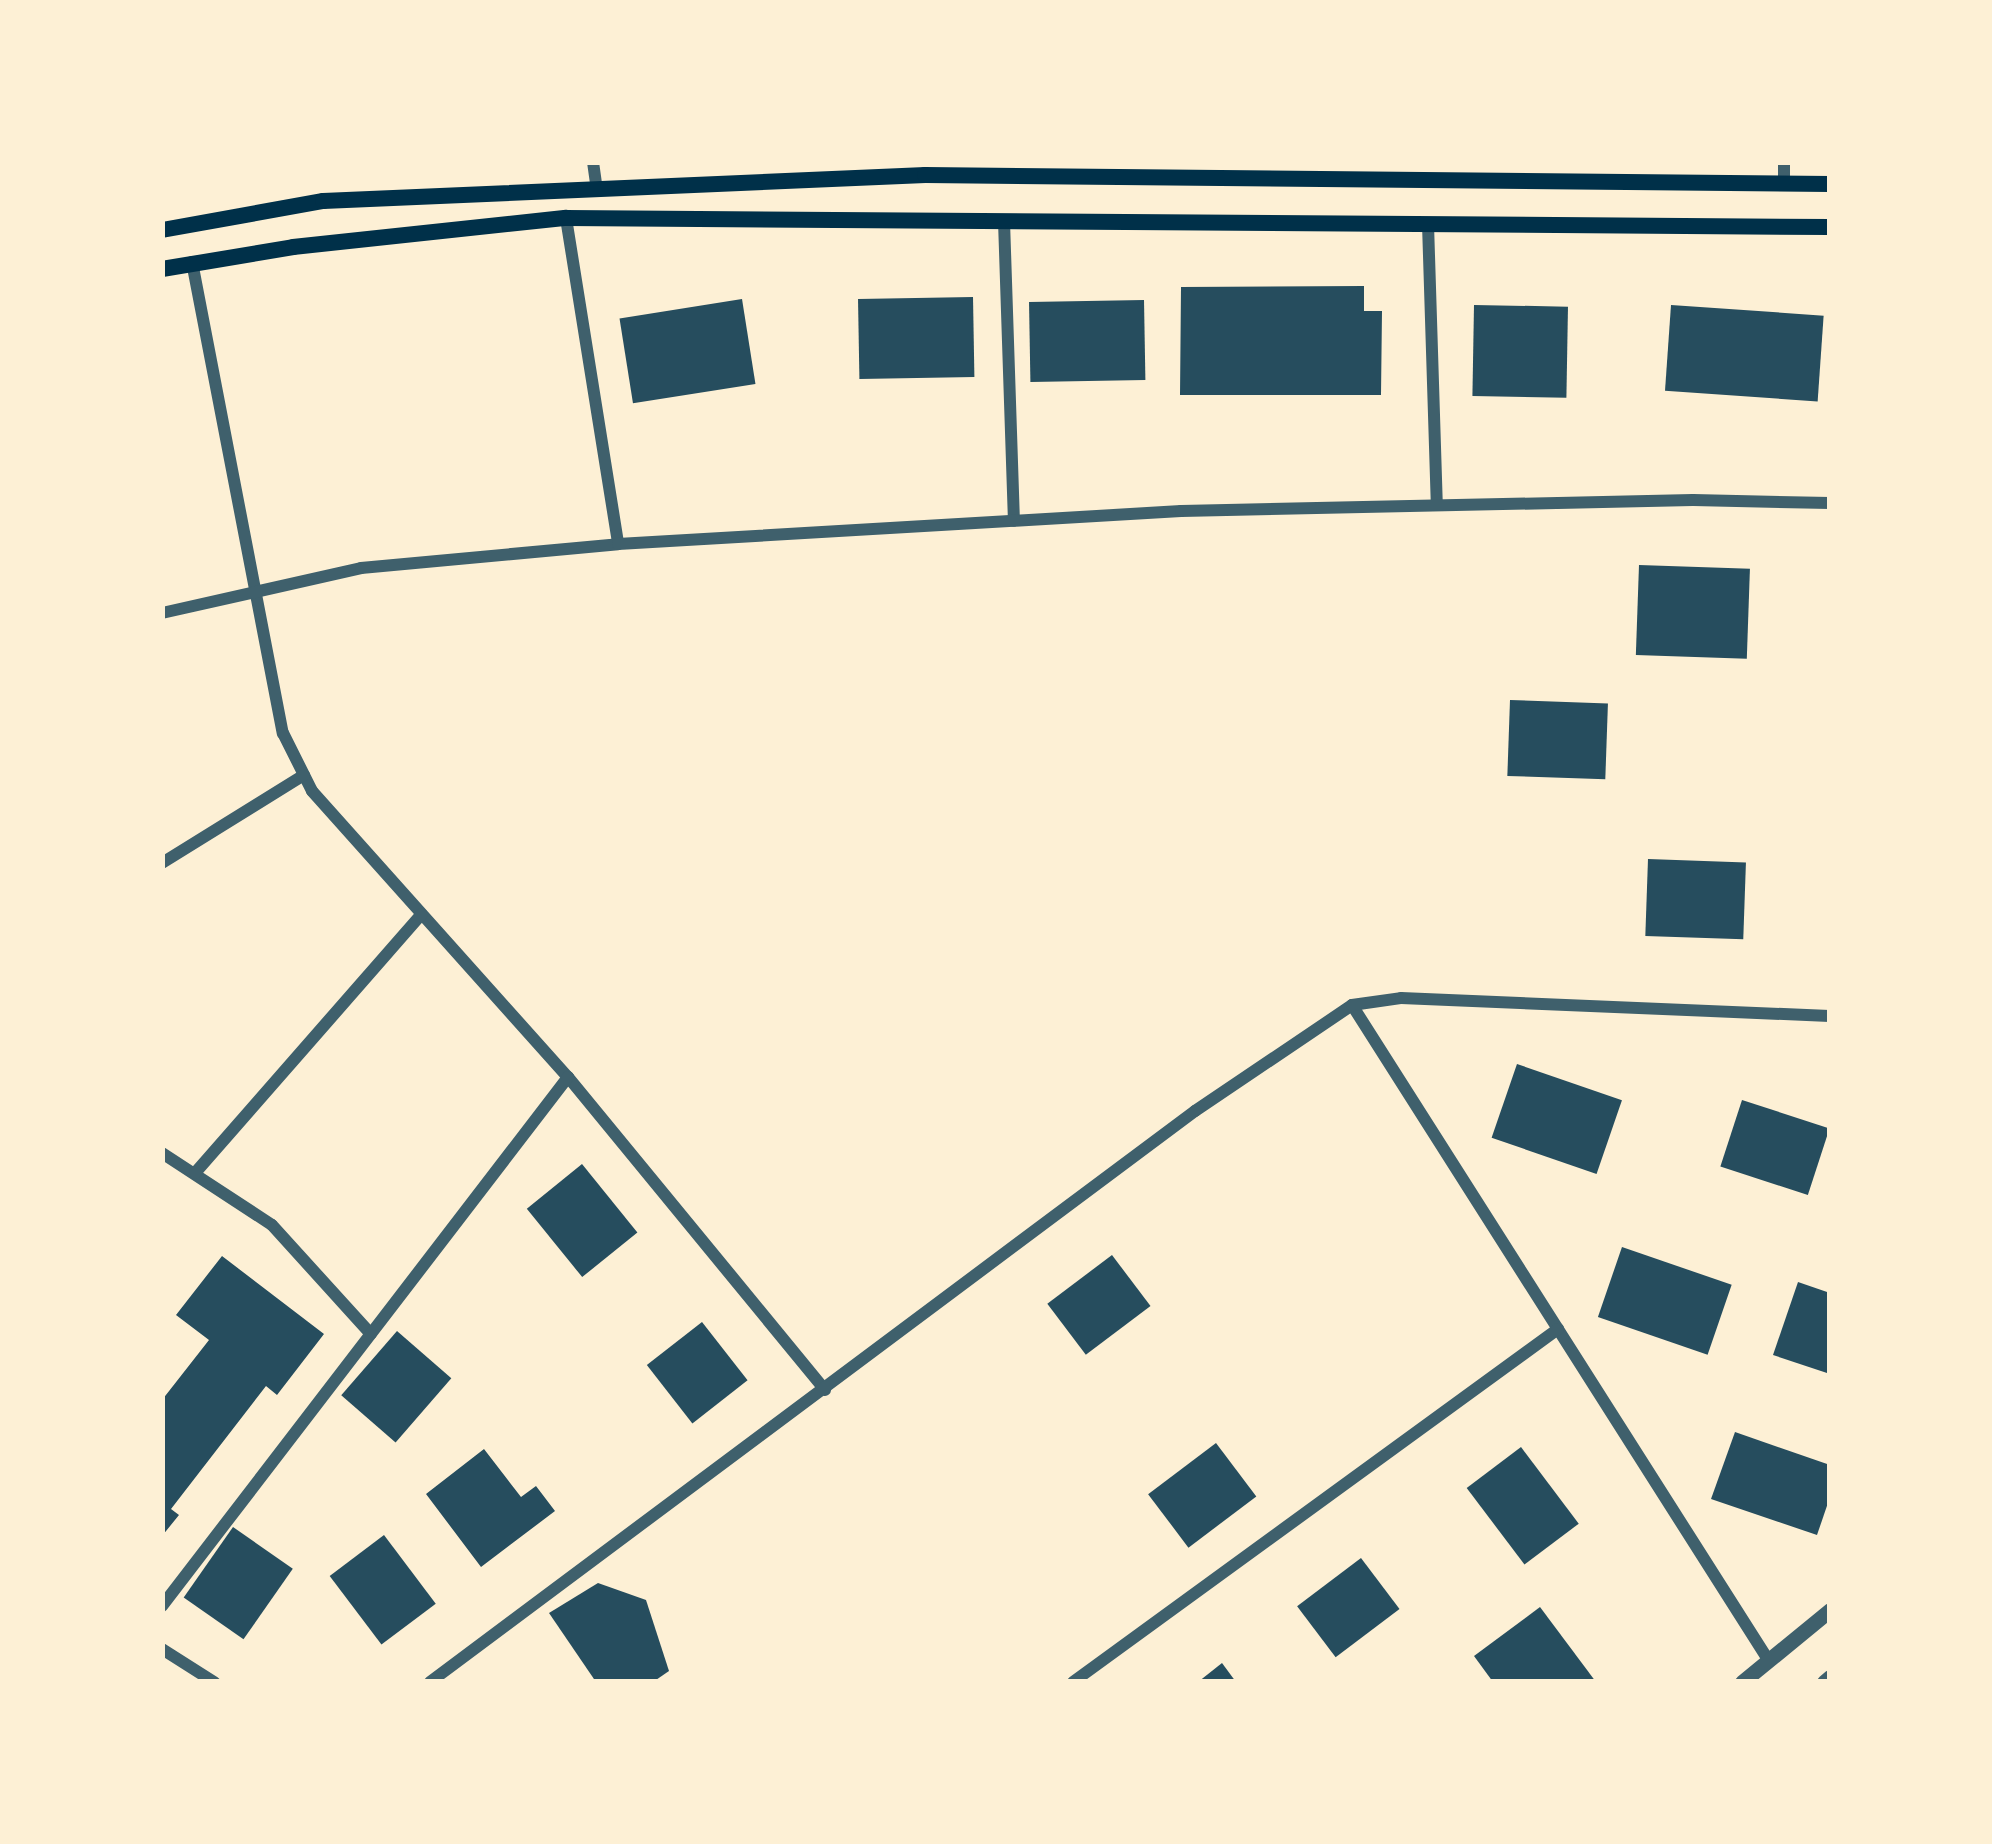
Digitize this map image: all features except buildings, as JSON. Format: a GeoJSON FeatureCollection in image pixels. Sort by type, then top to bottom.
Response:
{"type":"FeatureCollection","features":[{"type":"Feature","properties":{"kind":"main road"},"geometry":{"type":"LineString","coordinates":[[162,230],[323,201],[1057,169],[1830,184]]}},
{"type":"Feature","properties":{"kind":"main road"},"geometry":{"type":"LineString","coordinates":[[162,269],[566,218],[1830,227]]}},
{"type":"Feature","properties":{"kind":"street"},"geometry":{"type":"LineString","coordinates":[[593,162],[597,189]]}},
{"type":"Feature","properties":{"kind":"street"},"geometry":{"type":"LineString","coordinates":[[1784,162],[1784,184]]}},
{"type":"Feature","properties":{"kind":"street"},"geometry":{"type":"LineString","coordinates":[[566,218],[618,544]]}},
{"type":"Feature","properties":{"kind":"street"},"geometry":{"type":"LineString","coordinates":[[1004,221],[1013,521]]}},
{"type":"Feature","properties":{"kind":"street"},"geometry":{"type":"LineString","coordinates":[[1428,224],[1436,506]]}},
{"type":"Feature","properties":{"kind":"street"},"geometry":{"type":"LineString","coordinates":[[192,262],[252,593],[283,733],[304,775],[568,1077],[825,1390]]}},
{"type":"Feature","properties":{"kind":"street"},"geometry":{"type":"LineString","coordinates":[[162,613],[361,568],[618,544],[1013,521],[1436,506],[1693,500],[1830,503]]}},
{"type":"Feature","properties":{"kind":"street"},"geometry":{"type":"LineString","coordinates":[[162,863],[304,775]]}},
{"type":"Feature","properties":{"kind":"street"},"geometry":{"type":"LineString","coordinates":[[195,1173],[422,914]]}},
{"type":"Feature","properties":{"kind":"street"},"geometry":{"type":"LineString","coordinates":[[430,1682],[1195,1111],[1352,1005],[1401,998],[1830,1016]]}},
{"type":"Feature","properties":{"kind":"street"},"geometry":{"type":"LineString","coordinates":[[1352,1005],[1769,1660]]}},
{"type":"Feature","properties":{"kind":"street"},"geometry":{"type":"LineString","coordinates":[[162,1606],[568,1077]]}},
{"type":"Feature","properties":{"kind":"street"},"geometry":{"type":"LineString","coordinates":[[162,1153],[272,1225],[371,1334]]}},
{"type":"Feature","properties":{"kind":"street"},"geometry":{"type":"LineString","coordinates":[[1073,1682],[1558,1329]]}},
{"type":"Feature","properties":{"kind":"street"},"geometry":{"type":"LineString","coordinates":[[1742,1682],[1830,1610]]}},
{"type":"Feature","properties":{"kind":"street"},"geometry":{"type":"LineString","coordinates":[[162,1649],[214,1682]]}}]}
